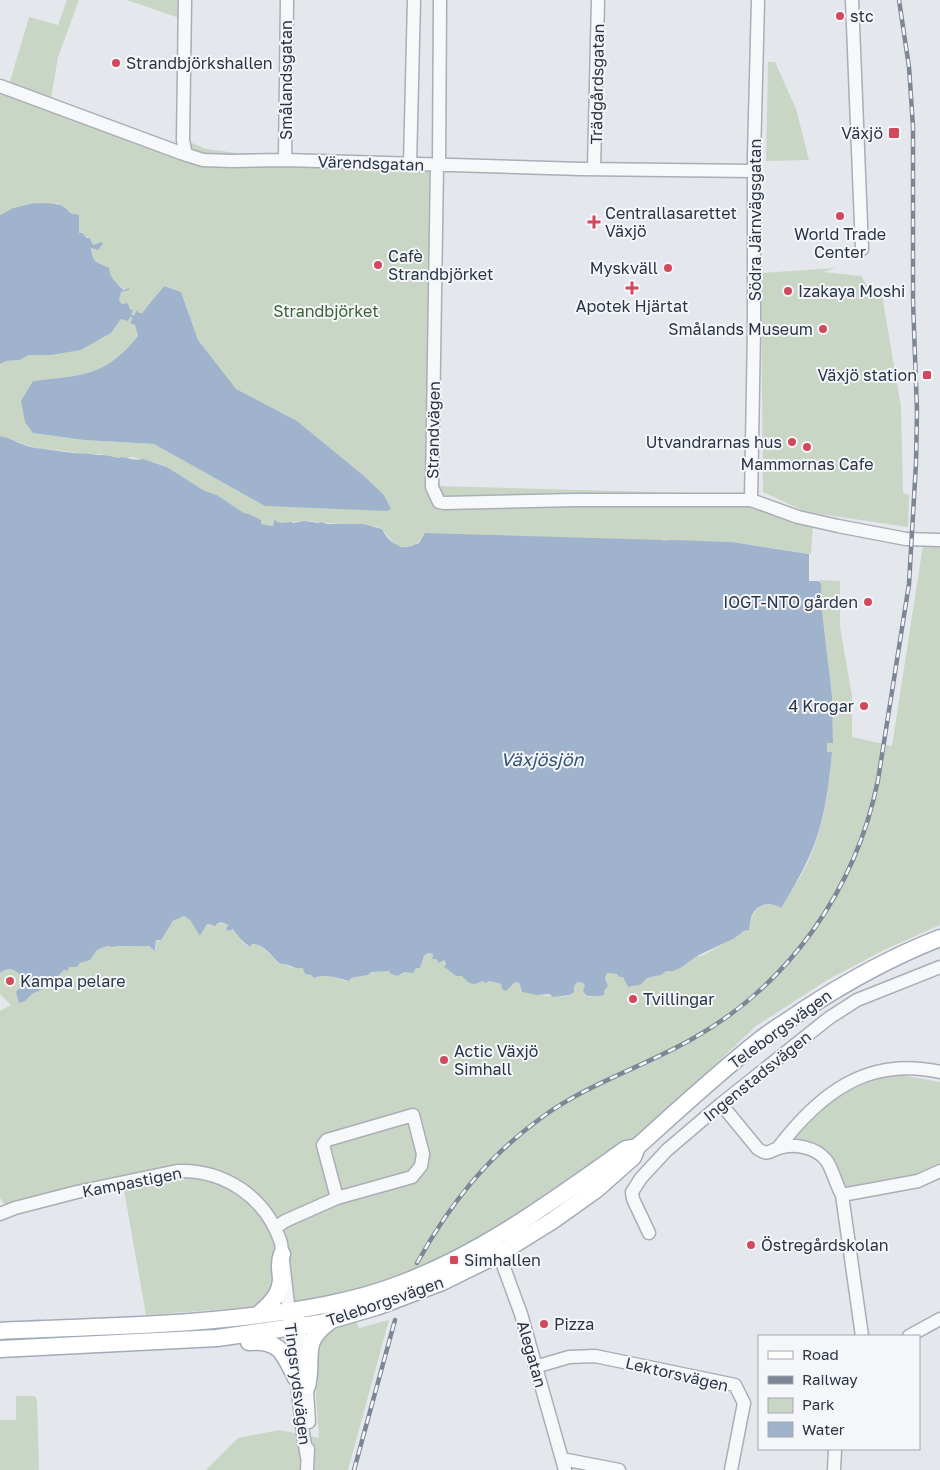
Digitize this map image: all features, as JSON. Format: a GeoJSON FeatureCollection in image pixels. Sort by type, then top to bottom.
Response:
{"type":"FeatureCollection","features":[{"type":"Feature","properties":{"kind":"main road","name":"Teleborgsvägen"},"geometry":{"type":"LineString","coordinates":[[0,1349],[217,1338],[295,1328],[376,1307],[442,1282],[499,1254],[547,1224],[597,1189],[633,1157],[637,1147],[699,1090],[763,1038],[871,968],[940,938]]}},
{"type":"Feature","properties":{"kind":"main road","name":"Teleborgsvägen"},"geometry":{"type":"LineString","coordinates":[[0,1331],[197,1322],[258,1315],[324,1305],[400,1284],[454,1260],[493,1239],[533,1215],[626,1149],[637,1147]]}},
{"type":"Feature","properties":{"kind":"main road"},"geometry":{"type":"LineString","coordinates":[[258,1315],[274,1299],[278,1292],[281,1281],[279,1261],[281,1248]]}},
{"type":"Feature","properties":{"kind":"main road"},"geometry":{"type":"LineString","coordinates":[[217,1338],[271,1343],[282,1352],[301,1382],[309,1376],[311,1341],[321,1328],[331,1320]]}},
{"type":"Feature","properties":{"kind":"street"},"geometry":{"type":"LineString","coordinates":[[185,0],[183,140],[186,155]]}},
{"type":"Feature","properties":{"kind":"street","name":"Smålandsgatan"},"geometry":{"type":"LineString","coordinates":[[286,0],[286,160]]}},
{"type":"Feature","properties":{"kind":"street"},"geometry":{"type":"LineString","coordinates":[[410,164],[414,0]]}},
{"type":"Feature","properties":{"kind":"street","name":"Strandvägen"},"geometry":{"type":"LineString","coordinates":[[440,0],[432,487],[437,499],[444,503],[584,500],[751,500],[818,522],[906,539],[940,540]]}},
{"type":"Feature","properties":{"kind":"street","name":"Trädgårdsgatan"},"geometry":{"type":"LineString","coordinates":[[594,168],[598,0]]}},
{"type":"Feature","properties":{"kind":"street","name":"Södra Järnvägsgatan"},"geometry":{"type":"LineString","coordinates":[[751,500],[754,171],[758,0]]}},
{"type":"Feature","properties":{"kind":"street"},"geometry":{"type":"LineString","coordinates":[[852,0],[862,249]]}},
{"type":"Feature","properties":{"kind":"street","name":"Värendsgatan"},"geometry":{"type":"LineString","coordinates":[[0,86],[203,160],[286,160],[754,171]]}},
{"type":"Feature","properties":{"kind":"street","name":"Ingenstadsvägen"},"geometry":{"type":"LineString","coordinates":[[649,1234],[632,1192],[667,1150],[721,1104],[829,1018],[857,1000],[940,967]]}},
{"type":"Feature","properties":{"kind":"street"},"geometry":{"type":"LineString","coordinates":[[721,1104],[758,1149],[766,1153],[778,1148],[812,1109],[857,1079],[891,1068],[914,1068],[940,1072]]}},
{"type":"Feature","properties":{"kind":"street"},"geometry":{"type":"LineString","coordinates":[[275,1228],[284,1221],[337,1198],[412,1177],[421,1166],[423,1154],[413,1116],[326,1140],[323,1145],[337,1198]]}},
{"type":"Feature","properties":{"kind":"street"},"geometry":{"type":"LineString","coordinates":[[778,1148],[800,1147],[818,1153],[826,1160],[842,1195],[862,1335]]}},
{"type":"Feature","properties":{"kind":"street","name":"Kampastigen"},"geometry":{"type":"LineString","coordinates":[[0,1214],[15,1208],[126,1181],[177,1171],[208,1172],[238,1186],[256,1202],[275,1228],[281,1248],[286,1253],[290,1266],[293,1310]]}},
{"type":"Feature","properties":{"kind":"street"},"geometry":{"type":"LineString","coordinates":[[842,1195],[918,1181],[940,1171]]}},
{"type":"Feature","properties":{"kind":"street","name":"Alegatan"},"geometry":{"type":"LineString","coordinates":[[493,1239],[521,1314],[563,1465]]}},
{"type":"Feature","properties":{"kind":"street","name":"Tingsrydsvägen"},"geometry":{"type":"LineString","coordinates":[[293,1310],[301,1382],[309,1426],[306,1470]]}},
{"type":"Feature","properties":{"kind":"street"},"geometry":{"type":"LineString","coordinates":[[911,1335],[940,1318]]}},
{"type":"Feature","properties":{"kind":"street","name":"Lektorsvägen"},"geometry":{"type":"LineString","coordinates":[[535,1368],[569,1357],[596,1356],[735,1385],[744,1403],[731,1470]]}},
{"type":"Feature","properties":{"kind":"street"},"geometry":{"type":"LineString","coordinates":[[834,1470],[835,1450]]}},
{"type":"Feature","properties":{"kind":"street"},"geometry":{"type":"LineString","coordinates":[[563,1465],[619,1470]]}},
{"type":"Feature","properties":{"kind":"green space","name":"Strandbjörket"},"geometry":{"type":"Polygon","coordinates":[[[67,0],[79,0],[58,57],[50,104],[183,152],[192,143],[206,149],[236,153],[298,153],[361,159],[408,157],[442,165],[434,479],[440,486],[726,494],[813,523],[811,554],[732,542],[423,537],[415,545],[409,547],[408,545],[408,547],[395,545],[382,529],[378,527],[304,521],[281,523],[275,520],[274,526],[260,524],[261,520],[244,513],[217,495],[203,490],[164,465],[132,457],[107,457],[100,454],[87,455],[36,448],[0,436],[0,364],[6,361],[19,360],[29,355],[52,355],[81,350],[111,333],[121,319],[128,320],[133,310],[128,303],[122,304],[119,300],[121,292],[127,291],[114,281],[106,266],[99,264],[95,260],[92,248],[96,250],[99,242],[93,245],[91,239],[79,233],[79,223],[75,214],[69,213],[58,203],[34,203],[13,208],[0,215],[0,86],[8,88],[29,17],[58,25],[67,0]],[[164,286],[146,309],[139,314],[137,311],[130,323],[135,325],[138,336],[115,359],[103,367],[79,375],[33,381],[33,433],[84,440],[154,444],[242,493],[387,511],[384,495],[363,475],[297,421],[236,390],[198,340],[181,292],[164,286]]]}},
{"type":"Feature","properties":{"kind":"green space"},"geometry":{"type":"Polygon","coordinates":[[[127,0],[185,0],[185,20],[127,0]]]}},
{"type":"Feature","properties":{"kind":"green space"},"geometry":{"type":"Polygon","coordinates":[[[768,62],[775,62],[796,109],[809,160],[766,161],[768,62]]]}},
{"type":"Feature","properties":{"kind":"green space"},"geometry":{"type":"Polygon","coordinates":[[[836,268],[823,272],[861,276],[873,295],[882,295],[901,407],[903,493],[909,495],[908,527],[806,512],[763,492],[761,273],[836,268]]]}},
{"type":"Feature","properties":{"kind":"green space"},"geometry":{"type":"Polygon","coordinates":[[[923,545],[940,545],[940,925],[884,950],[829,979],[756,1026],[626,1149],[454,1260],[288,1311],[282,1254],[252,1196],[192,1170],[9,1210],[0,1198],[0,1011],[11,1005],[0,994],[0,973],[3,971],[17,971],[21,977],[21,990],[25,1001],[32,994],[52,985],[64,970],[68,971],[69,967],[78,966],[80,963],[90,960],[97,950],[107,946],[149,946],[156,951],[156,940],[159,941],[172,923],[184,916],[190,920],[200,936],[207,924],[210,926],[227,924],[230,931],[231,929],[234,930],[242,942],[250,947],[252,944],[260,946],[279,964],[285,963],[293,968],[303,968],[307,973],[316,978],[320,976],[334,976],[348,981],[351,978],[368,975],[370,972],[389,971],[391,974],[399,976],[404,972],[412,973],[415,968],[420,968],[424,956],[428,953],[433,954],[432,959],[436,959],[440,963],[442,960],[444,961],[446,969],[456,976],[462,976],[474,984],[489,981],[501,984],[506,990],[514,982],[519,983],[521,991],[544,995],[568,996],[574,992],[574,986],[578,982],[583,983],[585,995],[589,997],[605,994],[604,991],[608,986],[605,975],[607,973],[623,977],[628,987],[636,986],[644,979],[660,975],[666,970],[676,969],[694,958],[704,955],[734,936],[750,929],[750,923],[757,910],[765,905],[777,905],[797,882],[818,836],[826,802],[832,752],[827,752],[827,743],[833,743],[832,696],[820,580],[840,581],[840,627],[852,696],[852,737],[892,746],[923,545]]]}},
{"type":"Feature","properties":{"kind":"green space"},"geometry":{"type":"Polygon","coordinates":[[[889,1073],[940,1082],[940,1163],[913,1175],[845,1187],[824,1150],[788,1145],[835,1097],[889,1073]]]}},
{"type":"Feature","properties":{"kind":"green space"},"geometry":{"type":"Polygon","coordinates":[[[177,1174],[225,1181],[255,1207],[267,1224],[275,1243],[276,1278],[268,1300],[253,1307],[146,1315],[124,1190],[176,1180],[177,1174]]]}},
{"type":"Feature","properties":{"kind":"green space"},"geometry":{"type":"Polygon","coordinates":[[[355,1318],[359,1328],[389,1320],[348,1470],[206,1470],[238,1438],[279,1430],[319,1438],[313,1354],[323,1328],[355,1318]]]}},
{"type":"Feature","properties":{"kind":"green space"},"geometry":{"type":"Polygon","coordinates":[[[16,1396],[35,1396],[37,1400],[39,1470],[0,1470],[0,1420],[16,1420],[16,1396]]]}},
{"type":"Feature","properties":{"kind":"water"},"geometry":{"type":"Polygon","coordinates":[[[34,203],[58,204],[70,213],[79,215],[79,233],[90,238],[93,245],[101,242],[103,244],[98,250],[91,248],[93,257],[96,261],[109,268],[112,278],[124,290],[129,288],[129,290],[121,292],[119,300],[122,304],[128,303],[130,309],[133,310],[128,321],[121,319],[111,333],[81,350],[52,355],[29,355],[19,360],[6,361],[0,364],[0,215],[13,208],[34,203]]]}},
{"type":"Feature","properties":{"kind":"water"},"geometry":{"type":"Polygon","coordinates":[[[164,286],[181,292],[198,340],[236,389],[297,421],[363,475],[384,495],[391,509],[387,511],[265,506],[154,444],[84,440],[33,433],[25,422],[21,401],[33,381],[92,372],[115,359],[138,336],[135,325],[130,323],[137,310],[139,313],[142,313],[164,286]]]}},
{"type":"Feature","properties":{"kind":"water","name":"Växjösjön"},"geometry":{"type":"Polygon","coordinates":[[[0,436],[36,448],[134,460],[143,459],[167,467],[203,490],[217,495],[244,513],[261,520],[261,524],[273,526],[275,519],[281,523],[304,521],[327,524],[363,524],[382,529],[392,542],[403,547],[419,543],[425,533],[732,542],[809,554],[809,581],[819,581],[821,584],[822,611],[832,696],[833,743],[827,743],[827,752],[832,752],[819,832],[799,877],[781,908],[768,904],[759,907],[753,913],[749,930],[699,955],[680,968],[647,978],[640,985],[628,987],[623,977],[607,973],[605,978],[608,986],[604,991],[605,994],[601,996],[587,996],[583,991],[585,986],[583,983],[578,982],[574,986],[574,992],[570,995],[553,997],[549,994],[537,995],[522,992],[519,983],[515,982],[506,991],[502,989],[501,984],[489,981],[486,983],[482,981],[476,984],[471,983],[462,976],[456,976],[444,967],[446,964],[444,960],[439,963],[436,959],[432,959],[433,954],[428,953],[424,956],[420,968],[416,968],[413,973],[404,972],[398,976],[391,974],[389,971],[371,972],[368,975],[351,978],[349,981],[327,976],[314,978],[311,975],[305,974],[303,968],[280,964],[260,946],[252,944],[250,947],[233,929],[228,931],[226,928],[229,925],[222,922],[215,926],[207,924],[200,936],[190,920],[184,916],[173,921],[161,940],[156,940],[156,952],[149,946],[107,946],[97,950],[90,960],[80,963],[77,967],[69,967],[68,971],[64,970],[52,985],[32,994],[25,1001],[19,1003],[16,992],[22,985],[20,975],[10,969],[0,973],[0,436]]]}},
{"type":"Feature","properties":{"kind":"railway"},"geometry":{"type":"LineString","coordinates":[[417,1263],[443,1221],[471,1183],[521,1133],[577,1095],[692,1039],[727,1017],[759,991],[788,962],[813,930],[835,896],[853,859],[868,820],[878,780],[909,584],[916,463],[917,411],[913,301],[913,127],[909,67],[899,0]]}},
{"type":"Feature","properties":{"kind":"railway"},"geometry":{"type":"LineString","coordinates":[[354,1470],[395,1320]]}},
{"type":"Feature","properties":{"kind":"place","name":"stc"},"geometry":{"type":"Point","coordinates":[840,16]}},
{"type":"Feature","properties":{"kind":"place","name":"Strandbjörkshallen"},"geometry":{"type":"Point","coordinates":[116,63]}},
{"type":"Feature","properties":{"kind":"place","name":"Växjö"},"geometry":{"type":"Point","coordinates":[894,133]}},
{"type":"Feature","properties":{"kind":"place","name":"World Trade Center"},"geometry":{"type":"Point","coordinates":[840,216]}},
{"type":"Feature","properties":{"kind":"place","name":"Centrallasarettet Växjö"},"geometry":{"type":"Point","coordinates":[594,222]}},
{"type":"Feature","properties":{"kind":"place","name":"Cafè Strandbjörket"},"geometry":{"type":"Point","coordinates":[378,265]}},
{"type":"Feature","properties":{"kind":"place","name":"Myskväll"},"geometry":{"type":"Point","coordinates":[668,268]}},
{"type":"Feature","properties":{"kind":"place","name":"Apotek Hjärtat"},"geometry":{"type":"Point","coordinates":[632,288]}},
{"type":"Feature","properties":{"kind":"place","name":"Izakaya Moshi"},"geometry":{"type":"Point","coordinates":[788,291]}},
{"type":"Feature","properties":{"kind":"place","name":"Smålands Museum"},"geometry":{"type":"Point","coordinates":[823,329]}},
{"type":"Feature","properties":{"kind":"place","name":"Växjö station"},"geometry":{"type":"Point","coordinates":[927,375]}},
{"type":"Feature","properties":{"kind":"place","name":"Utvandrarnas hus"},"geometry":{"type":"Point","coordinates":[792,442]}},
{"type":"Feature","properties":{"kind":"place","name":"Mammornas Cafe"},"geometry":{"type":"Point","coordinates":[807,447]}},
{"type":"Feature","properties":{"kind":"place","name":"IOGT-NTO gården"},"geometry":{"type":"Point","coordinates":[868,602]}},
{"type":"Feature","properties":{"kind":"place","name":"4 Krogar"},"geometry":{"type":"Point","coordinates":[864,706]}},
{"type":"Feature","properties":{"kind":"place","name":"Kampa pelare"},"geometry":{"type":"Point","coordinates":[10,981]}},
{"type":"Feature","properties":{"kind":"place","name":"Tvillingar"},"geometry":{"type":"Point","coordinates":[633,999]}},
{"type":"Feature","properties":{"kind":"place","name":"Actic Växjö Simhall"},"geometry":{"type":"Point","coordinates":[444,1060]}},
{"type":"Feature","properties":{"kind":"place","name":"Östregårdskolan"},"geometry":{"type":"Point","coordinates":[751,1245]}},
{"type":"Feature","properties":{"kind":"place","name":"Simhallen"},"geometry":{"type":"Point","coordinates":[454,1260]}},
{"type":"Feature","properties":{"kind":"place","name":"Pizza"},"geometry":{"type":"Point","coordinates":[544,1324]}}]}
